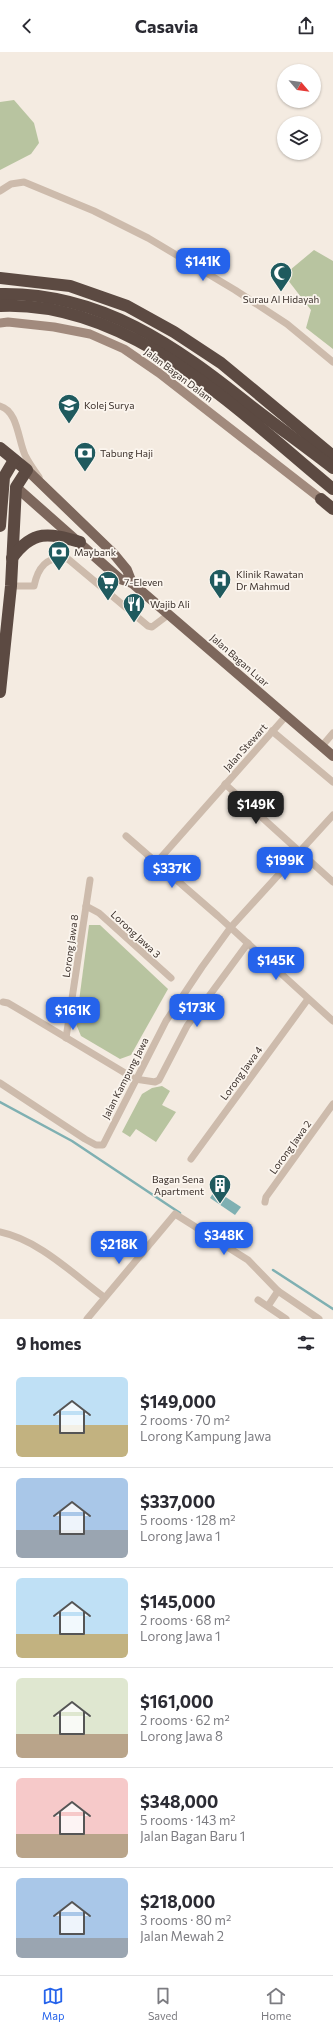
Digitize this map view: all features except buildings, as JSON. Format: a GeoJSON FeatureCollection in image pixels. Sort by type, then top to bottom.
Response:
{"type":"FeatureCollection","features":[{"type":"Feature","properties":{"kind":"highway"},"geometry":{"type":"LineString","coordinates":[[0,278],[70,286],[127,306],[174,332],[227,368],[333,456]]}},
{"type":"Feature","properties":{"kind":"highway"},"geometry":{"type":"LineString","coordinates":[[0,294],[48,298],[86,306],[123,320],[159,338],[210,380],[333,489]]}},
{"type":"Feature","properties":{"kind":"highway"},"geometry":{"type":"LineString","coordinates":[[0,306],[65,312],[100,323],[149,347],[210,380],[333,468]]}},
{"type":"Feature","properties":{"kind":"highway"},"geometry":{"type":"LineString","coordinates":[[0,448],[27,470],[16,487],[11,586],[0,692]]}},
{"type":"Feature","properties":{"kind":"highway"},"geometry":{"type":"LineString","coordinates":[[0,526],[2,475],[14,460]]}},
{"type":"Feature","properties":{"kind":"highway"},"geometry":{"type":"LineString","coordinates":[[2,475],[16,487]]}},
{"type":"Feature","properties":{"kind":"highway"},"geometry":{"type":"LineString","coordinates":[[321,498],[333,508]]}},
{"type":"Feature","properties":{"kind":"highway"},"geometry":{"type":"LineString","coordinates":[[12,558],[21,546],[31,539],[42,535],[52,534],[80,542]]}},
{"type":"Feature","properties":{"kind":"main road","name":"Jalan Bagan Luar"},"geometry":{"type":"LineString","coordinates":[[27,470],[113,553],[127,570],[132,583]]}},
{"type":"Feature","properties":{"kind":"main road","name":"Jalan Bagan Luar"},"geometry":{"type":"LineString","coordinates":[[16,487],[80,542],[120,579],[132,583],[333,756]]}},
{"type":"Feature","properties":{"kind":"street"},"geometry":{"type":"LineString","coordinates":[[0,191],[11,184],[24,182],[100,214],[148,238],[287,324],[333,362]]}},
{"type":"Feature","properties":{"kind":"street","name":"Jalan Bagan Dalam"},"geometry":{"type":"LineString","coordinates":[[0,324],[8,322],[83,332],[124,349],[159,373],[321,498]]}},
{"type":"Feature","properties":{"kind":"street"},"geometry":{"type":"LineString","coordinates":[[0,406],[9,411],[25,454],[45,488]]}},
{"type":"Feature","properties":{"kind":"street"},"geometry":{"type":"LineString","coordinates":[[11,586],[34,586],[37,573],[43,563],[60,557],[68,559],[148,626],[159,623],[168,615]]}},
{"type":"Feature","properties":{"kind":"street","name":"Jalan Stewart"},"geometry":{"type":"LineString","coordinates":[[156,863],[286,716]]}},
{"type":"Feature","properties":{"kind":"street"},"geometry":{"type":"LineString","coordinates":[[272,732],[333,782]]}},
{"type":"Feature","properties":{"kind":"street"},"geometry":{"type":"LineString","coordinates":[[322,746],[333,733]]}},
{"type":"Feature","properties":{"kind":"street"},"geometry":{"type":"LineString","coordinates":[[226,784],[333,882]]}},
{"type":"Feature","properties":{"kind":"street","name":"Jalan Kampung Jawa"},"geometry":{"type":"LineString","coordinates":[[0,1083],[85,1139],[96,1145],[103,1145],[135,1079],[166,1021],[231,927],[332,814]]}},
{"type":"Feature","properties":{"kind":"street"},"geometry":{"type":"LineString","coordinates":[[126,836],[231,927],[333,1021]]}},
{"type":"Feature","properties":{"kind":"street","name":"Lorong Jawa 8"},"geometry":{"type":"LineString","coordinates":[[66,1038],[90,880]]}},
{"type":"Feature","properties":{"kind":"street","name":"Lorong Jawa 3"},"geometry":{"type":"LineString","coordinates":[[86,906],[99,913],[171,978]]}},
{"type":"Feature","properties":{"kind":"street"},"geometry":{"type":"LineString","coordinates":[[3,1002],[14,1006],[135,1079],[155,1082],[159,1080],[187,1026],[248,943]]}},
{"type":"Feature","properties":{"kind":"street","name":"Lorong Jawa 4"},"geometry":{"type":"LineString","coordinates":[[191,1158],[308,999]]}},
{"type":"Feature","properties":{"kind":"street","name":"Lorong Jawa 2"},"geometry":{"type":"LineString","coordinates":[[265,1202],[266,1197],[333,1104]]}},
{"type":"Feature","properties":{"kind":"street"},"geometry":{"type":"LineString","coordinates":[[86,1319],[175,1214],[248,1260],[278,1291],[319,1319]]}},
{"type":"Feature","properties":{"kind":"street"},"geometry":{"type":"LineString","coordinates":[[0,1232],[14,1235],[30,1242],[104,1297]]}},
{"type":"Feature","properties":{"kind":"street"},"geometry":{"type":"LineString","coordinates":[[268,1306],[278,1291]]}},
{"type":"Feature","properties":{"kind":"street"},"geometry":{"type":"LineString","coordinates":[[258,1300],[286,1319]]}},
{"type":"Feature","properties":{"kind":"green space"},"geometry":{"type":"Polygon","coordinates":[[[14,100],[34,123],[39,143],[31,154],[0,170],[0,102],[14,100]]]}},
{"type":"Feature","properties":{"kind":"green space"},"geometry":{"type":"Polygon","coordinates":[[[314,250],[333,261],[333,349],[306,328],[311,310],[284,275],[314,250]]]}},
{"type":"Feature","properties":{"kind":"green space"},"geometry":{"type":"Polygon","coordinates":[[[89,925],[100,925],[168,989],[131,1055],[120,1059],[81,1036],[76,1024],[89,925]]]}},
{"type":"Feature","properties":{"kind":"green space"},"geometry":{"type":"Polygon","coordinates":[[[162,1086],[170,1091],[162,1105],[176,1112],[156,1142],[136,1129],[130,1137],[122,1132],[142,1094],[152,1088],[162,1086]]]}},
{"type":"Feature","properties":{"kind":"water"},"geometry":{"type":"Polygon","coordinates":[[[215,1190],[241,1207],[235,1215],[210,1198],[215,1190]]]}},
{"type":"Feature","properties":{"kind":"waterway"},"geometry":{"type":"LineString","coordinates":[[0,1102],[72,1141],[180,1213]]}},
{"type":"Feature","properties":{"kind":"waterway"},"geometry":{"type":"LineString","coordinates":[[273,1270],[333,1309]]}},
{"type":"Feature","properties":{"kind":"place","name":"Surau Al Hidayah"},"geometry":{"type":"Point","coordinates":[281,292]}},
{"type":"Feature","properties":{"kind":"place","name":"Kolej Surya"},"geometry":{"type":"Point","coordinates":[69,424]}},
{"type":"Feature","properties":{"kind":"place","name":"Tabung Haji"},"geometry":{"type":"Point","coordinates":[85,472]}},
{"type":"Feature","properties":{"kind":"place","name":"Maybank"},"geometry":{"type":"Point","coordinates":[59,572]}},
{"type":"Feature","properties":{"kind":"place","name":"Klinik Rawatan Dr Mahmud"},"geometry":{"type":"Point","coordinates":[220,600]}},
{"type":"Feature","properties":{"kind":"place","name":"7-Eleven"},"geometry":{"type":"Point","coordinates":[108,602]}},
{"type":"Feature","properties":{"kind":"place","name":"Wajib Ali"},"geometry":{"type":"Point","coordinates":[134,624]}},
{"type":"Feature","properties":{"kind":"place","name":"Bagan Sena Apartment"},"geometry":{"type":"Point","coordinates":[220,1204]}}]}
